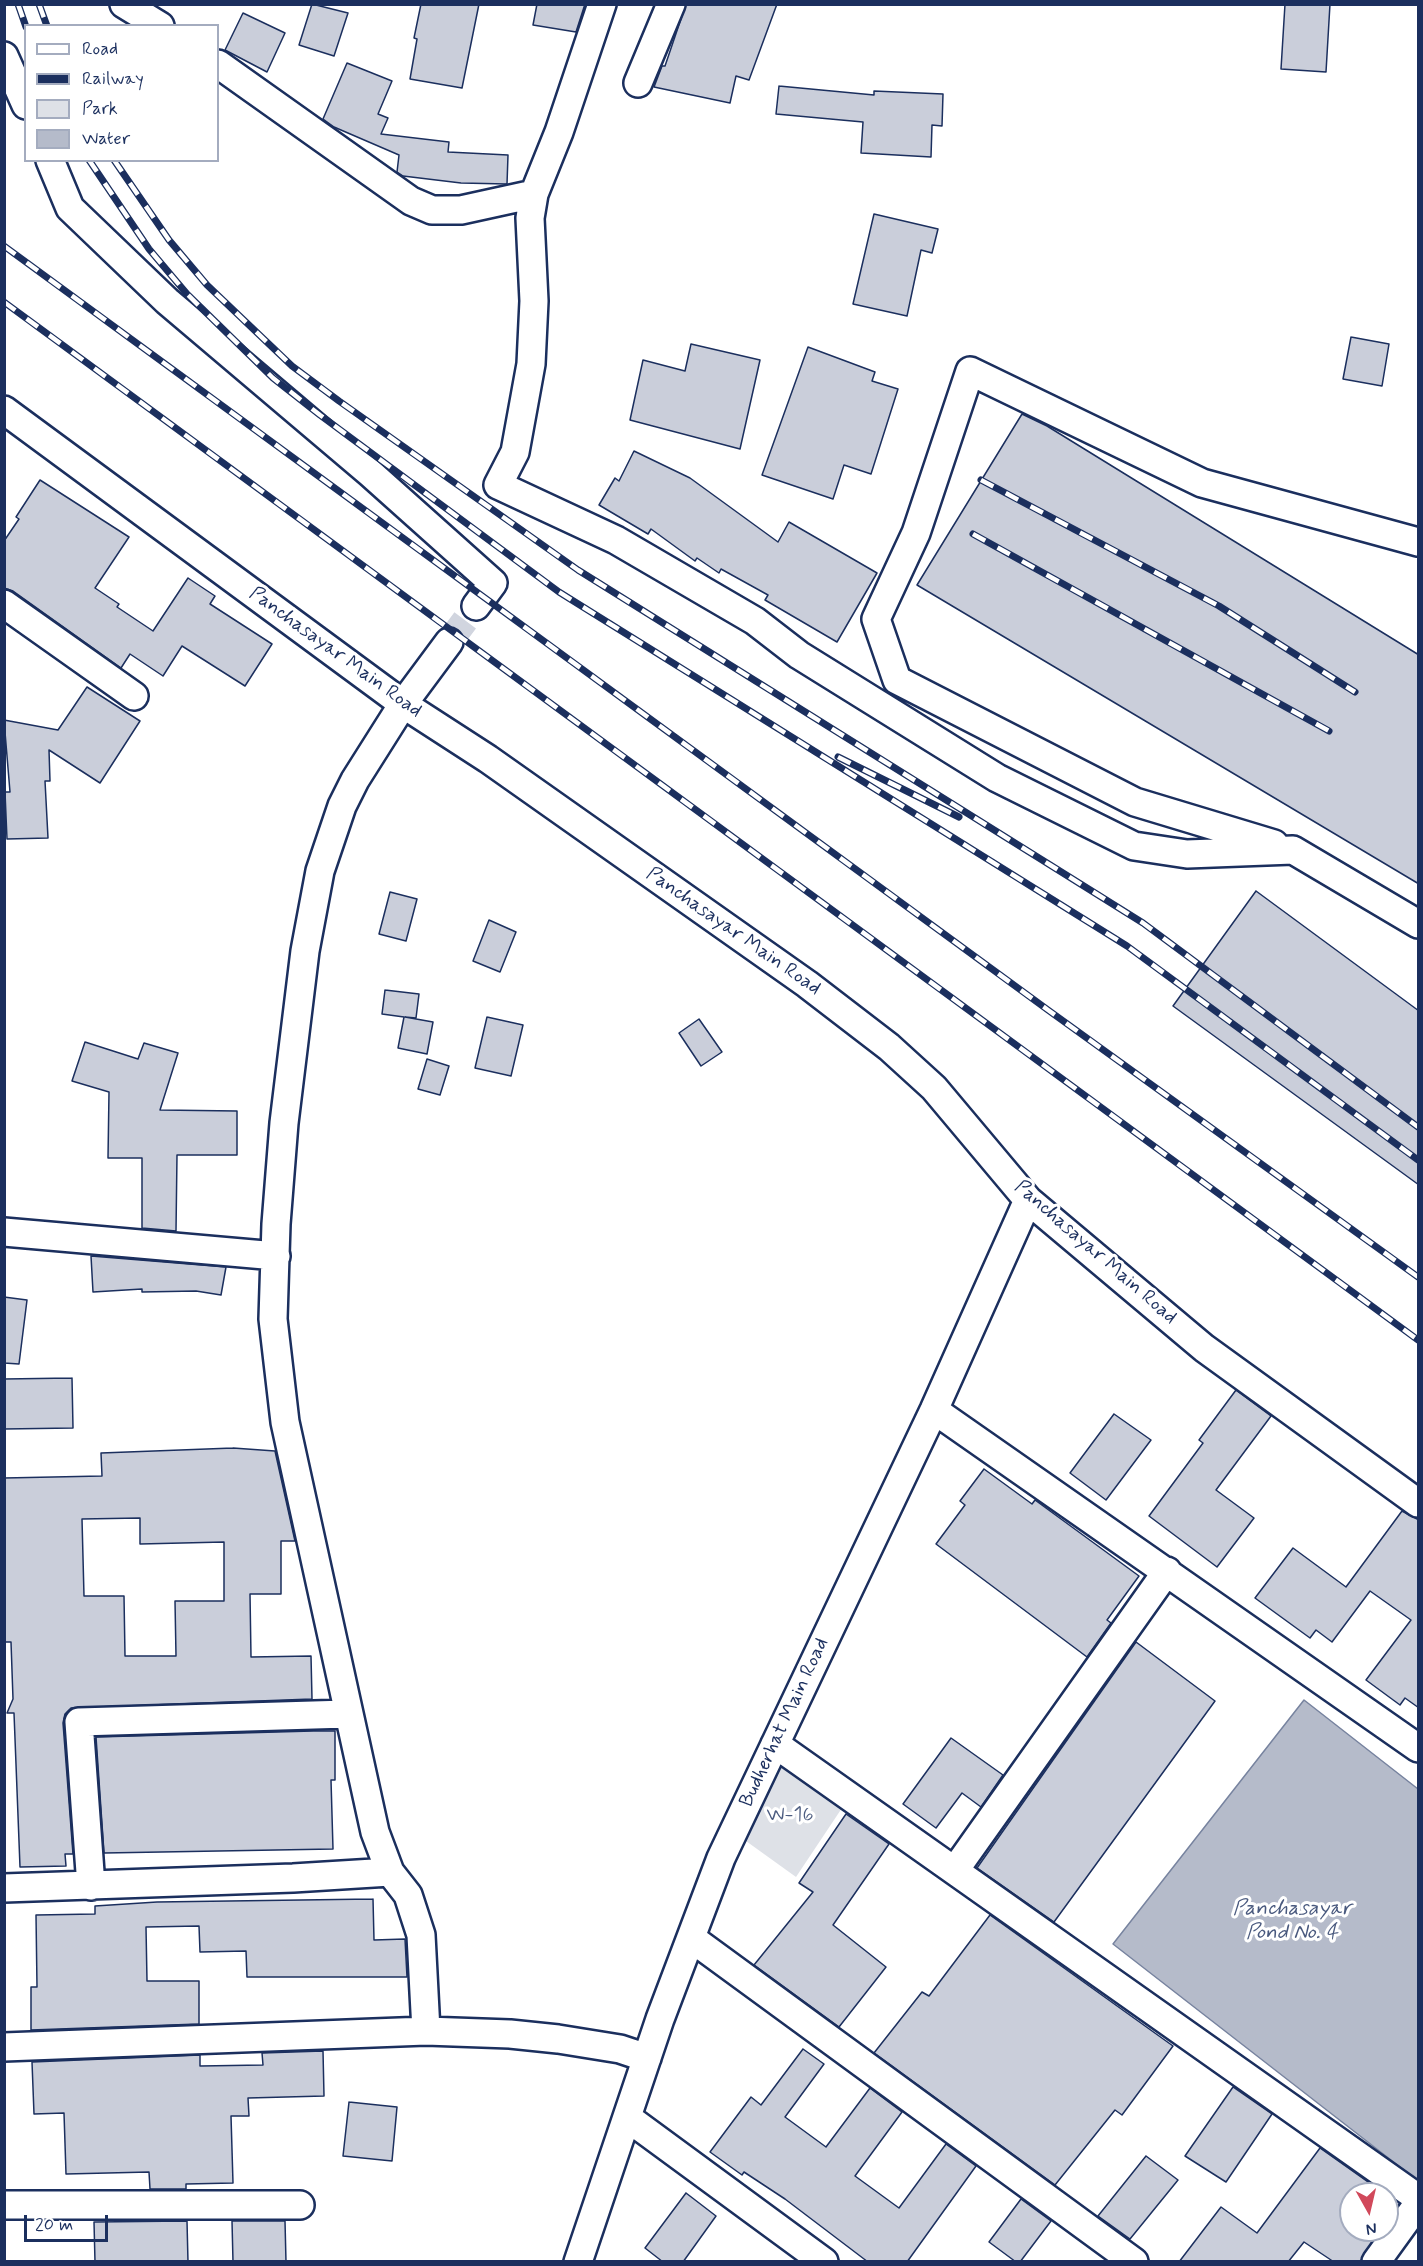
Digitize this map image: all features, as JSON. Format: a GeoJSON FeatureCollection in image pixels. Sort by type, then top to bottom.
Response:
{"type":"FeatureCollection","features":[{"type":"Feature","properties":{"kind":"street"},"geometry":{"type":"LineString","coordinates":[[124,4],[157,24]]}},
{"type":"Feature","properties":{"kind":"street"},"geometry":{"type":"LineString","coordinates":[[602,4],[559,132],[534,194],[530,218],[534,301],[531,364],[515,452],[498,485],[616,540],[755,621],[809,662],[997,778],[1134,846],[1187,854],[1293,850]]}},
{"type":"Feature","properties":{"kind":"street"},"geometry":{"type":"LineString","coordinates":[[638,83],[671,4]]}},
{"type":"Feature","properties":{"kind":"street"},"geometry":{"type":"LineString","coordinates":[[4,56],[24,101]]}},
{"type":"Feature","properties":{"kind":"street"},"geometry":{"type":"LineString","coordinates":[[219,65],[411,201],[432,210],[461,210],[534,194]]}},
{"type":"Feature","properties":{"kind":"street"},"geometry":{"type":"LineString","coordinates":[[51,162],[70,208],[167,301],[370,474],[493,583],[476,606]]}},
{"type":"Feature","properties":{"kind":"street"},"geometry":{"type":"LineString","coordinates":[[1419,542],[1202,483],[970,371],[916,534],[876,619],[897,680],[1135,802],[1293,850],[1419,924]]}},
{"type":"Feature","properties":{"kind":"street","name":"Panchasayar Main Road"},"geometry":{"type":"LineString","coordinates":[[4,410],[403,704],[488,759],[788,970],[889,1047],[934,1088],[1028,1200],[1204,1348],[1419,1503]]}},
{"type":"Feature","properties":{"kind":"street"},"geometry":{"type":"LineString","coordinates":[[4,604],[134,696]]}},
{"type":"Feature","properties":{"kind":"street"},"geometry":{"type":"LineString","coordinates":[[426,2031],[421,1935],[408,1895],[390,1872],[375,1832],[347,1714],[285,1422],[273,1319],[284,1123],[305,951],[320,871],[342,806],[355,780],[403,704],[449,642]]}},
{"type":"Feature","properties":{"kind":"street","name":"Budherhat Main Road"},"geometry":{"type":"LineString","coordinates":[[578,2262],[647,2058],[721,1858],[934,1410],[1028,1200]]}},
{"type":"Feature","properties":{"kind":"street"},"geometry":{"type":"LineString","coordinates":[[4,1232],[276,1256]]}},
{"type":"Feature","properties":{"kind":"street"},"geometry":{"type":"LineString","coordinates":[[934,1410],[1419,1748]]}},
{"type":"Feature","properties":{"kind":"street"},"geometry":{"type":"LineString","coordinates":[[955,1870],[1167,1571]]}},
{"type":"Feature","properties":{"kind":"street"},"geometry":{"type":"LineString","coordinates":[[91,1886],[79,1722],[347,1714]]}},
{"type":"Feature","properties":{"kind":"street"},"geometry":{"type":"LineString","coordinates":[[776,1744],[1419,2198]]}},
{"type":"Feature","properties":{"kind":"street"},"geometry":{"type":"LineString","coordinates":[[4,1888],[390,1872]]}},
{"type":"Feature","properties":{"kind":"street"},"geometry":{"type":"LineString","coordinates":[[691,1938],[1134,2262]]}},
{"type":"Feature","properties":{"kind":"street"},"geometry":{"type":"LineString","coordinates":[[4,2047],[426,2031],[480,2032],[558,2039],[620,2049],[647,2058]]}},
{"type":"Feature","properties":{"kind":"street"},"geometry":{"type":"LineString","coordinates":[[628,2118],[824,2262]]}},
{"type":"Feature","properties":{"kind":"street"},"geometry":{"type":"LineString","coordinates":[[1376,2262],[1419,2204]]}},
{"type":"Feature","properties":{"kind":"street"},"geometry":{"type":"LineString","coordinates":[[4,2205],[300,2205]]}},
{"type":"Feature","properties":{"kind":"green space","name":"W-16"},"geometry":{"type":"Polygon","coordinates":[[[777,1755],[842,1808],[796,1877],[739,1836],[777,1755]]]}},
{"type":"Feature","properties":{"kind":"water","name":"Panchasayar Pond No. 4"},"geometry":{"type":"Polygon","coordinates":[[[1304,1700],[1418,1789],[1418,2181],[1113,1944],[1304,1700]]]}},
{"type":"Feature","properties":{"kind":"building"},"geometry":{"type":"Polygon","coordinates":[[[312,4],[348,13],[334,56],[299,45],[312,4]]]}},
{"type":"Feature","properties":{"kind":"building"},"geometry":{"type":"Polygon","coordinates":[[[421,4],[479,4],[462,88],[410,79],[417,39],[414,38],[421,4]]]}},
{"type":"Feature","properties":{"kind":"building"},"geometry":{"type":"Polygon","coordinates":[[[537,4],[585,4],[576,32],[533,25],[537,4]]]}},
{"type":"Feature","properties":{"kind":"building"},"geometry":{"type":"Polygon","coordinates":[[[686,4],[777,4],[749,80],[736,76],[730,103],[654,87],[662,66],[665,66],[686,4]]]}},
{"type":"Feature","properties":{"kind":"building"},"geometry":{"type":"Polygon","coordinates":[[[1285,4],[1330,4],[1326,72],[1281,69],[1285,4]]]}},
{"type":"Feature","properties":{"kind":"building"},"geometry":{"type":"Polygon","coordinates":[[[243,13],[285,33],[267,72],[225,50],[243,13]]]}},
{"type":"Feature","properties":{"kind":"building"},"geometry":{"type":"Polygon","coordinates":[[[347,63],[392,81],[378,114],[388,118],[381,134],[449,142],[448,152],[508,155],[507,184],[461,183],[403,176],[397,172],[399,155],[334,127],[323,119],[347,63]]]}},
{"type":"Feature","properties":{"kind":"building"},"geometry":{"type":"Polygon","coordinates":[[[779,86],[874,95],[874,91],[943,94],[942,126],[932,125],[931,157],[861,153],[863,122],[776,114],[779,86]]]}},
{"type":"Feature","properties":{"kind":"building"},"geometry":{"type":"Polygon","coordinates":[[[874,214],[938,229],[932,253],[921,250],[907,316],[853,304],[874,214]]]}},
{"type":"Feature","properties":{"kind":"building"},"geometry":{"type":"Polygon","coordinates":[[[1351,337],[1389,344],[1382,386],[1343,379],[1351,337]]]}},
{"type":"Feature","properties":{"kind":"building"},"geometry":{"type":"Polygon","coordinates":[[[691,344],[760,360],[740,449],[630,420],[643,360],[685,371],[691,344]]]}},
{"type":"Feature","properties":{"kind":"building"},"geometry":{"type":"Polygon","coordinates":[[[808,347],[875,372],[872,381],[898,389],[871,474],[844,465],[833,499],[762,475],[808,347]]]}},
{"type":"Feature","properties":{"kind":"building"},"geometry":{"type":"Polygon","coordinates":[[[1022,414],[1047,426],[1419,655],[1419,884],[917,585],[1022,414]]]}},
{"type":"Feature","properties":{"kind":"building"},"geometry":{"type":"Polygon","coordinates":[[[634,451],[690,478],[778,542],[789,522],[877,573],[837,642],[765,600],[768,595],[721,569],[719,573],[697,558],[695,561],[651,529],[648,534],[599,505],[615,478],[619,481],[634,451]]]}},
{"type":"Feature","properties":{"kind":"building"},"geometry":{"type":"Polygon","coordinates":[[[40,480],[129,537],[95,588],[119,604],[117,607],[153,631],[188,578],[215,596],[210,604],[272,644],[245,686],[182,646],[163,676],[130,654],[121,668],[13,591],[4,588],[4,541],[19,519],[16,517],[40,480]]]}},
{"type":"Feature","properties":{"kind":"building"},"geometry":{"type":"Polygon","coordinates":[[[87,687],[140,721],[100,783],[49,750],[50,781],[45,781],[48,838],[7,839],[5,792],[10,792],[4,720],[58,730],[87,687]]]}},
{"type":"Feature","properties":{"kind":"building"},"geometry":{"type":"Polygon","coordinates":[[[1256,891],[1419,1011],[1419,1185],[1173,1006],[1256,891]]]}},
{"type":"Feature","properties":{"kind":"building"},"geometry":{"type":"Polygon","coordinates":[[[390,892],[417,899],[406,941],[379,934],[390,892]]]}},
{"type":"Feature","properties":{"kind":"building"},"geometry":{"type":"Polygon","coordinates":[[[489,920],[516,932],[500,972],[473,961],[489,920]]]}},
{"type":"Feature","properties":{"kind":"building"},"geometry":{"type":"Polygon","coordinates":[[[385,990],[419,994],[416,1018],[405,1017],[433,1022],[427,1054],[398,1048],[404,1017],[382,1014],[385,990]]]}},
{"type":"Feature","properties":{"kind":"building"},"geometry":{"type":"Polygon","coordinates":[[[487,1017],[523,1025],[511,1076],[475,1068],[487,1017]]]}},
{"type":"Feature","properties":{"kind":"building"},"geometry":{"type":"Polygon","coordinates":[[[699,1019],[722,1052],[701,1066],[679,1033],[699,1019]]]}},
{"type":"Feature","properties":{"kind":"building"},"geometry":{"type":"Polygon","coordinates":[[[85,1042],[138,1059],[144,1043],[178,1053],[160,1110],[237,1111],[237,1155],[177,1155],[176,1231],[142,1228],[142,1158],[108,1158],[109,1092],[72,1081],[85,1042]]]}},
{"type":"Feature","properties":{"kind":"building"},"geometry":{"type":"Polygon","coordinates":[[[427,1059],[449,1066],[440,1095],[418,1089],[427,1059]]]}},
{"type":"Feature","properties":{"kind":"building"},"geometry":{"type":"Polygon","coordinates":[[[91,1256],[226,1267],[221,1295],[196,1291],[142,1292],[142,1289],[93,1292],[91,1256]]]}},
{"type":"Feature","properties":{"kind":"building"},"geometry":{"type":"Polygon","coordinates":[[[4,1297],[27,1300],[19,1364],[4,1363],[4,1297]]]}},
{"type":"Feature","properties":{"kind":"building"},"geometry":{"type":"Polygon","coordinates":[[[72,1378],[73,1428],[4,1429],[4,1379],[72,1378]]]}},
{"type":"Feature","properties":{"kind":"building"},"geometry":{"type":"Polygon","coordinates":[[[1236,1390],[1271,1416],[1216,1490],[1254,1518],[1217,1567],[1149,1516],[1203,1443],[1199,1440],[1236,1390]]]}},
{"type":"Feature","properties":{"kind":"building"},"geometry":{"type":"Polygon","coordinates":[[[1114,1414],[1151,1440],[1106,1500],[1070,1473],[1114,1414]]]}},
{"type":"Feature","properties":{"kind":"building"},"geometry":{"type":"Polygon","coordinates":[[[233,1448],[275,1451],[295,1541],[281,1541],[281,1594],[250,1594],[251,1657],[311,1656],[312,1699],[71,1708],[65,1714],[63,1723],[73,1854],[65,1854],[66,1866],[20,1867],[14,1713],[7,1713],[13,1699],[11,1642],[4,1642],[4,1478],[102,1476],[101,1453],[233,1448]],[[140,1518],[82,1519],[84,1596],[124,1596],[125,1656],[176,1656],[175,1601],[224,1601],[224,1542],[140,1544],[140,1518]]]}},
{"type":"Feature","properties":{"kind":"building"},"geometry":{"type":"Polygon","coordinates":[[[984,1469],[1032,1504],[1035,1500],[1139,1576],[1107,1620],[1111,1623],[1087,1657],[936,1544],[965,1505],[960,1501],[984,1469]]]}},
{"type":"Feature","properties":{"kind":"building"},"geometry":{"type":"Polygon","coordinates":[[[1402,1511],[1419,1520],[1419,1708],[1405,1698],[1400,1705],[1366,1680],[1411,1620],[1370,1591],[1332,1642],[1316,1630],[1310,1638],[1255,1598],[1293,1548],[1346,1587],[1402,1511]]]}},
{"type":"Feature","properties":{"kind":"building"},"geometry":{"type":"Polygon","coordinates":[[[1136,1642],[1215,1701],[1054,1922],[977,1868],[1136,1642]]]}},
{"type":"Feature","properties":{"kind":"building"},"geometry":{"type":"Polygon","coordinates":[[[335,1731],[335,1780],[331,1780],[333,1849],[104,1853],[96,1737],[335,1731]]]}},
{"type":"Feature","properties":{"kind":"building"},"geometry":{"type":"Polygon","coordinates":[[[951,1738],[1003,1775],[981,1807],[962,1793],[936,1828],[903,1804],[951,1738]]]}},
{"type":"Feature","properties":{"kind":"building"},"geometry":{"type":"Polygon","coordinates":[[[846,1814],[889,1844],[833,1925],[886,1967],[839,2027],[754,1965],[813,1892],[799,1883],[846,1814]]]}},
{"type":"Feature","properties":{"kind":"building"},"geometry":{"type":"Polygon","coordinates":[[[373,1899],[374,1940],[405,1939],[407,1977],[247,1977],[246,1951],[200,1952],[199,1926],[146,1927],[147,1981],[199,1981],[199,2024],[31,2030],[31,1987],[37,1987],[36,1915],[95,1914],[95,1906],[157,1902],[373,1899]]]}},
{"type":"Feature","properties":{"kind":"building"},"geometry":{"type":"Polygon","coordinates":[[[990,1915],[1173,2046],[1122,2115],[1115,2110],[1055,2185],[874,2053],[922,1992],[929,1996],[990,1915]]]}},
{"type":"Feature","properties":{"kind":"building"},"geometry":{"type":"Polygon","coordinates":[[[803,2049],[824,2064],[785,2117],[826,2147],[870,2088],[902,2112],[855,2176],[899,2208],[946,2144],[976,2166],[907,2262],[868,2262],[785,2199],[744,2172],[742,2175],[710,2152],[751,2097],[761,2105],[803,2049]]]}},
{"type":"Feature","properties":{"kind":"building"},"geometry":{"type":"Polygon","coordinates":[[[323,2051],[324,2096],[248,2098],[249,2116],[231,2116],[233,2183],[186,2184],[186,2189],[150,2189],[149,2172],[66,2174],[64,2113],[34,2114],[32,2062],[200,2055],[200,2066],[263,2065],[262,2053],[323,2051]]]}},
{"type":"Feature","properties":{"kind":"building"},"geometry":{"type":"Polygon","coordinates":[[[1233,2087],[1272,2114],[1226,2182],[1185,2156],[1233,2087]]]}},
{"type":"Feature","properties":{"kind":"building"},"geometry":{"type":"Polygon","coordinates":[[[349,2102],[397,2107],[392,2161],[343,2156],[349,2102]]]}},
{"type":"Feature","properties":{"kind":"building"},"geometry":{"type":"Polygon","coordinates":[[[1320,2148],[1368,2182],[1339,2182],[1339,2242],[1372,2242],[1360,2262],[1334,2262],[1304,2242],[1288,2262],[1179,2262],[1221,2207],[1257,2233],[1320,2148]]]}},
{"type":"Feature","properties":{"kind":"building"},"geometry":{"type":"Polygon","coordinates":[[[1146,2156],[1178,2180],[1130,2239],[1098,2216],[1146,2156]]]}},
{"type":"Feature","properties":{"kind":"building"},"geometry":{"type":"Polygon","coordinates":[[[686,2193],[716,2216],[683,2262],[663,2262],[645,2248],[686,2193]]]}},
{"type":"Feature","properties":{"kind":"building"},"geometry":{"type":"Polygon","coordinates":[[[1021,2199],[1051,2221],[1020,2262],[1016,2262],[989,2242],[1021,2199]]]}},
{"type":"Feature","properties":{"kind":"building"},"geometry":{"type":"Polygon","coordinates":[[[187,2221],[188,2262],[95,2262],[94,2222],[187,2221]]]}},
{"type":"Feature","properties":{"kind":"building"},"geometry":{"type":"Polygon","coordinates":[[[232,2221],[285,2221],[286,2262],[233,2262],[232,2221]]]}},
{"type":"Feature","properties":{"kind":"tunnel"},"geometry":{"type":"LineString","coordinates":[[449,642],[476,606]]}},
{"type":"Feature","properties":{"kind":"railway"},"geometry":{"type":"LineString","coordinates":[[18,4],[25,24]]}},
{"type":"Feature","properties":{"kind":"railway"},"geometry":{"type":"LineString","coordinates":[[39,4],[46,24]]}},
{"type":"Feature","properties":{"kind":"railway"},"geometry":{"type":"LineString","coordinates":[[90,162],[149,249],[187,294],[273,378],[320,415],[559,592],[1127,946],[1418,1160]]}},
{"type":"Feature","properties":{"kind":"railway"},"geometry":{"type":"LineString","coordinates":[[115,162],[169,240],[207,285],[292,366],[339,401],[578,570],[1143,923],[1418,1127]]}},
{"type":"Feature","properties":{"kind":"railway"},"geometry":{"type":"LineString","coordinates":[[4,246],[1048,1010],[1418,1277]]}},
{"type":"Feature","properties":{"kind":"railway"},"geometry":{"type":"LineString","coordinates":[[4,302],[1418,1340]]}},
{"type":"Feature","properties":{"kind":"railway"},"geometry":{"type":"LineString","coordinates":[[981,480],[1219,606],[1355,692]]}},
{"type":"Feature","properties":{"kind":"railway"},"geometry":{"type":"LineString","coordinates":[[973,534],[1329,731]]}},
{"type":"Feature","properties":{"kind":"railway"},"geometry":{"type":"LineString","coordinates":[[838,757],[959,817]]}}]}
